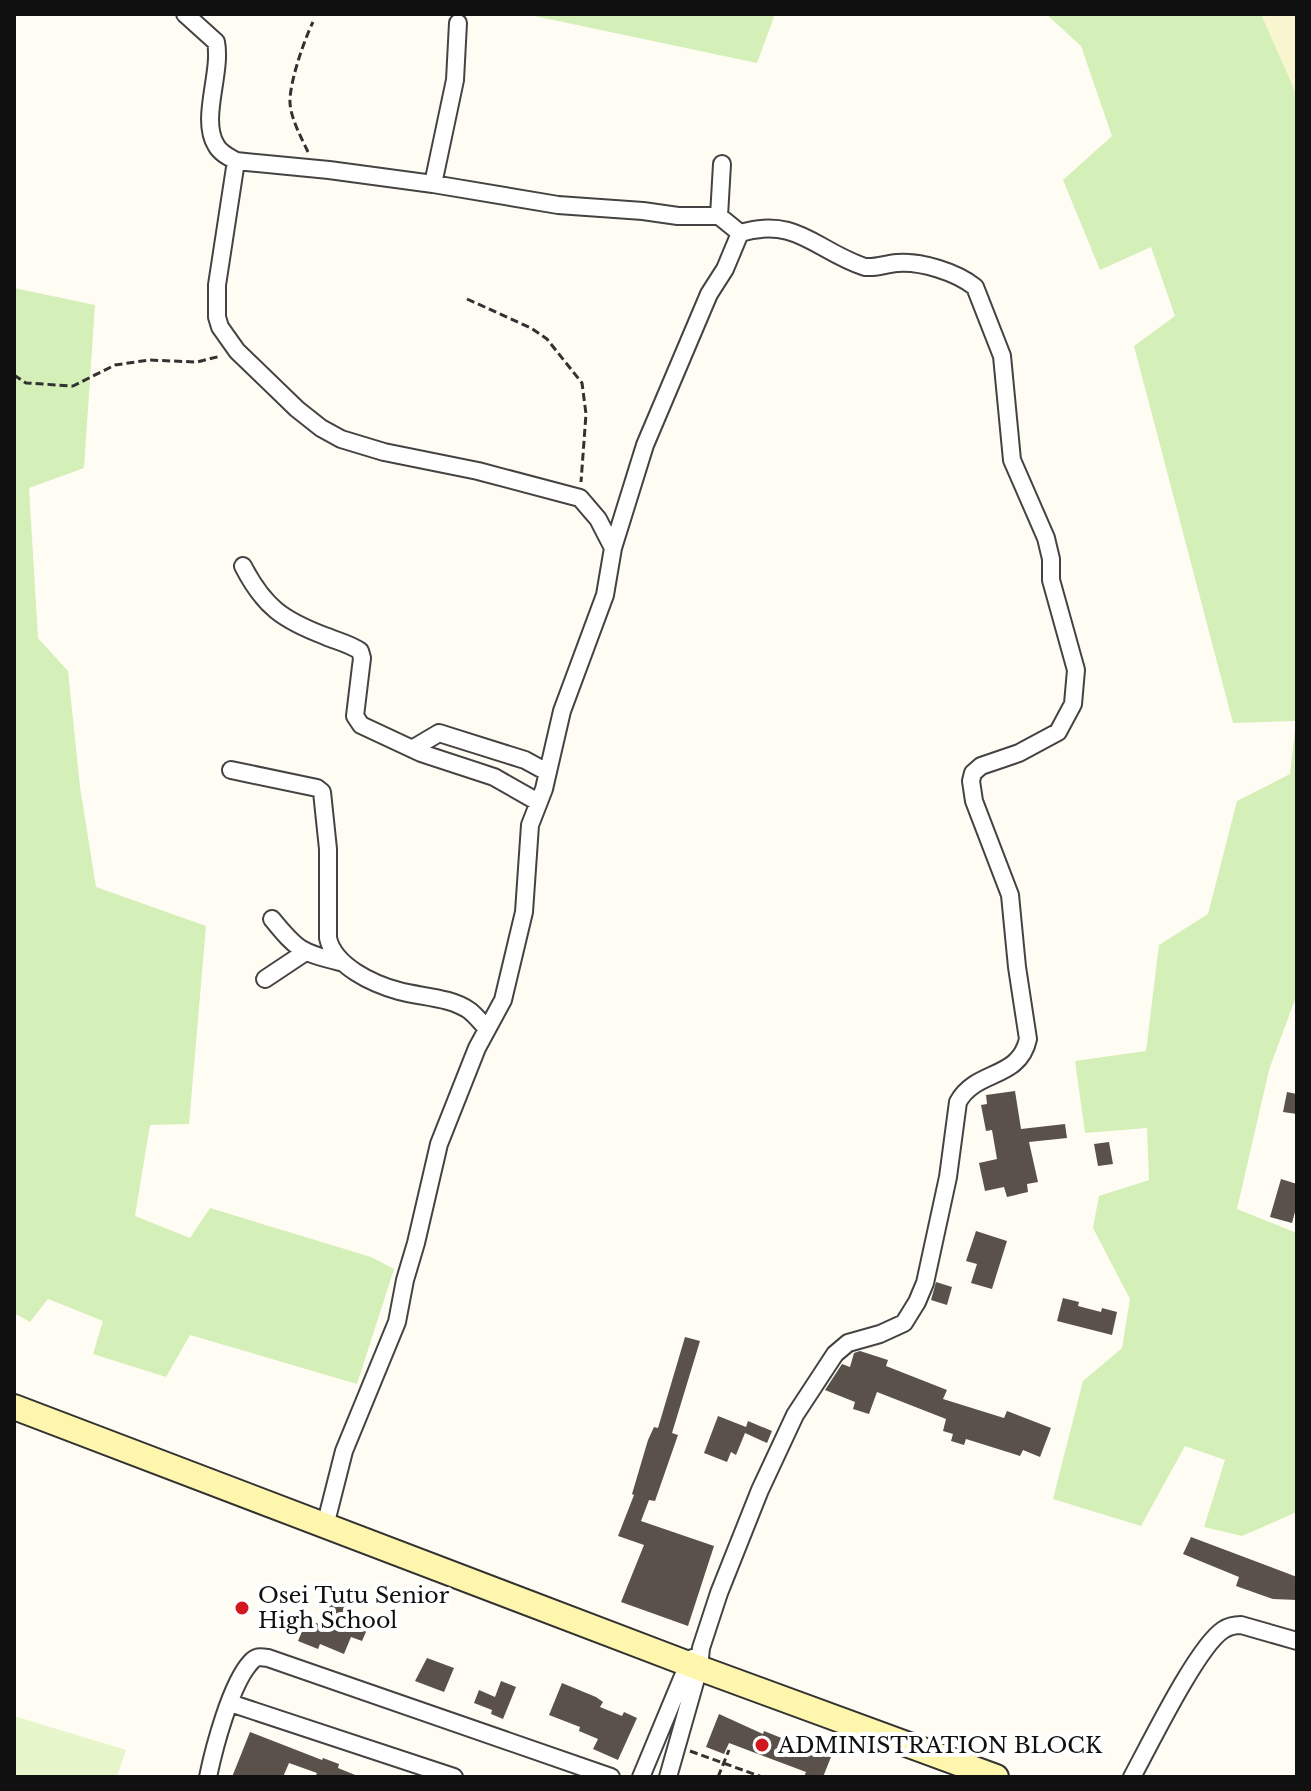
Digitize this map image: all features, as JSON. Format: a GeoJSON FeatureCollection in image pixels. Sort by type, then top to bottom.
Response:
{"type":"FeatureCollection","features":[{"type":"Feature","properties":{"kind":"street"},"geometry":{"type":"LineString","coordinates":[[185,14],[216,42],[218,71],[211,128],[216,146],[236,161],[433,184],[558,205],[678,216],[719,216],[740,233]]}},
{"type":"Feature","properties":{"kind":"street"},"geometry":{"type":"LineString","coordinates":[[433,184],[455,80],[458,23]]}},
{"type":"Feature","properties":{"kind":"street"},"geometry":{"type":"LineString","coordinates":[[236,161],[217,285],[217,317],[220,327],[237,351],[297,409],[341,439],[580,498],[598,519],[613,548]]}},
{"type":"Feature","properties":{"kind":"street"},"geometry":{"type":"LineString","coordinates":[[719,216],[722,164]]}},
{"type":"Feature","properties":{"kind":"street"},"geometry":{"type":"LineString","coordinates":[[641,1777],[696,1660],[760,1490],[795,1415],[835,1354],[848,1343],[904,1323],[917,1302],[925,1283],[935,1239],[948,1177],[955,1114],[963,1093],[982,1079],[1017,1062],[1026,1048],[1028,1039],[1010,895],[974,801],[971,781],[973,773],[981,766],[1019,753],[1058,732],[1073,704],[1076,685],[1073,655],[1051,580],[1051,559],[1046,538],[1012,460],[1002,356],[975,287],[919,264],[900,262],[875,268],[865,267],[778,227],[740,233]]}},
{"type":"Feature","properties":{"kind":"street"},"geometry":{"type":"LineString","coordinates":[[325,1526],[344,1451],[397,1322],[439,1144],[477,1048],[503,1000],[522,923],[530,825],[562,711],[605,595],[613,548],[652,428],[709,294],[725,269],[740,233]]}},
{"type":"Feature","properties":{"kind":"street"},"geometry":{"type":"LineString","coordinates":[[243,566],[273,610],[297,625],[360,651],[357,721],[412,749],[494,777],[538,802]]}},
{"type":"Feature","properties":{"kind":"street"},"geometry":{"type":"LineString","coordinates":[[412,749],[439,733],[525,760],[547,772]]}},
{"type":"Feature","properties":{"kind":"street"},"geometry":{"type":"LineString","coordinates":[[231,770],[317,788],[322,792],[328,849],[328,938],[340,962]]}},
{"type":"Feature","properties":{"kind":"street"},"geometry":{"type":"LineString","coordinates":[[272,919],[304,953],[340,962],[395,990],[469,1010],[487,1029]]}},
{"type":"Feature","properties":{"kind":"street"},"geometry":{"type":"LineString","coordinates":[[265,979],[304,953]]}},
{"type":"Feature","properties":{"kind":"street"},"geometry":{"type":"LineString","coordinates":[[14,1407],[325,1526],[696,1660],[996,1777]]}},
{"type":"Feature","properties":{"kind":"street"},"geometry":{"type":"LineString","coordinates":[[1132,1777],[1171,1705],[1224,1629],[1241,1625],[1297,1641]]}},
{"type":"Feature","properties":{"kind":"street"},"geometry":{"type":"LineString","coordinates":[[208,1777],[230,1703],[251,1662],[258,1657],[611,1777]]}},
{"type":"Feature","properties":{"kind":"street"},"geometry":{"type":"LineString","coordinates":[[668,1777],[696,1660]]}},
{"type":"Feature","properties":{"kind":"street"},"geometry":{"type":"LineString","coordinates":[[230,1703],[454,1777]]}},
{"type":"Feature","properties":{"kind":"street"},"geometry":{"type":"LineString","coordinates":[[396,1777],[402,1760]]}},
{"type":"Feature","properties":{"kind":"path"},"geometry":{"type":"LineString","coordinates":[[313,22],[303,42],[289,100],[311,156],[329,170]]}},
{"type":"Feature","properties":{"kind":"path"},"geometry":{"type":"LineString","coordinates":[[467,299],[531,328],[547,339],[582,383],[586,440],[580,498]]}},
{"type":"Feature","properties":{"kind":"path"},"geometry":{"type":"LineString","coordinates":[[14,375],[26,383],[73,386],[115,365],[149,360],[197,362],[237,351]]}},
{"type":"Feature","properties":{"kind":"path"},"geometry":{"type":"LineString","coordinates":[[677,1746],[762,1777]]}},
{"type":"Feature","properties":{"kind":"path"},"geometry":{"type":"LineString","coordinates":[[718,1777],[729,1750]]}},
{"type":"Feature","properties":{"kind":"shaded area"},"geometry":{"type":"Polygon","coordinates":[[[1261,14],[1297,14],[1297,96],[1294,92],[1261,14]]]}},
{"type":"Feature","properties":{"kind":"green space"},"geometry":{"type":"Polygon","coordinates":[[[525,14],[775,14],[757,63],[525,14]]]}},
{"type":"Feature","properties":{"kind":"green space"},"geometry":{"type":"Polygon","coordinates":[[[1046,14],[1261,14],[1297,96],[1297,994],[1269,1070],[1237,1209],[1297,1233],[1297,1512],[1242,1536],[1204,1527],[1225,1460],[1185,1446],[1141,1526],[1053,1499],[1083,1381],[1122,1348],[1130,1299],[1093,1228],[1099,1196],[1149,1180],[1147,1128],[1085,1133],[1075,1061],[1146,1051],[1159,945],[1208,914],[1237,801],[1290,774],[1296,721],[1233,723],[1134,346],[1175,316],[1151,247],[1100,270],[1063,180],[1112,136],[1081,46],[1046,14]]]}},
{"type":"Feature","properties":{"kind":"green space"},"geometry":{"type":"Polygon","coordinates":[[[14,288],[95,305],[84,468],[29,488],[38,638],[68,671],[80,787],[96,887],[206,926],[189,1124],[150,1125],[135,1216],[190,1238],[210,1208],[371,1257],[394,1269],[357,1384],[190,1335],[166,1377],[93,1354],[103,1321],[48,1299],[30,1322],[14,1313],[14,288]]]}},
{"type":"Feature","properties":{"kind":"green space"},"geometry":{"type":"Polygon","coordinates":[[[14,1716],[126,1750],[117,1777],[14,1777],[14,1716]]]}},
{"type":"Feature","properties":{"kind":"building"},"geometry":{"type":"Polygon","coordinates":[[[1015,1091],[1021,1129],[1065,1124],[1067,1138],[1029,1142],[1038,1182],[1027,1184],[1028,1192],[1007,1197],[1004,1187],[985,1191],[979,1163],[997,1159],[992,1130],[986,1131],[981,1105],[987,1104],[986,1095],[1015,1091]]]}},
{"type":"Feature","properties":{"kind":"building"},"geometry":{"type":"Polygon","coordinates":[[[1287,1092],[1297,1094],[1297,1114],[1283,1112],[1287,1092]]]}},
{"type":"Feature","properties":{"kind":"building"},"geometry":{"type":"Polygon","coordinates":[[[1109,1142],[1113,1164],[1098,1166],[1094,1144],[1109,1142]]]}},
{"type":"Feature","properties":{"kind":"building"},"geometry":{"type":"Polygon","coordinates":[[[1281,1179],[1297,1184],[1297,1213],[1292,1223],[1270,1217],[1281,1179]]]}},
{"type":"Feature","properties":{"kind":"building"},"geometry":{"type":"Polygon","coordinates":[[[976,1231],[1007,1241],[992,1289],[971,1283],[977,1264],[966,1261],[976,1231]]]}},
{"type":"Feature","properties":{"kind":"building"},"geometry":{"type":"Polygon","coordinates":[[[936,1282],[952,1287],[947,1305],[931,1300],[936,1282]]]}},
{"type":"Feature","properties":{"kind":"building"},"geometry":{"type":"Polygon","coordinates":[[[1063,1298],[1101,1312],[1102,1308],[1117,1312],[1112,1335],[1057,1321],[1063,1298]]]}},
{"type":"Feature","properties":{"kind":"building"},"geometry":{"type":"Polygon","coordinates":[[[685,1337],[700,1341],[672,1433],[678,1435],[655,1501],[649,1500],[641,1521],[714,1546],[688,1626],[621,1602],[644,1545],[618,1536],[634,1495],[648,1440],[654,1427],[658,1428],[685,1337]]]}},
{"type":"Feature","properties":{"kind":"building"},"geometry":{"type":"Polygon","coordinates":[[[860,1351],[888,1360],[886,1366],[947,1390],[943,1399],[1004,1418],[1007,1411],[1051,1428],[1040,1457],[1023,1450],[1020,1456],[966,1439],[964,1445],[951,1441],[953,1434],[943,1431],[946,1419],[877,1392],[869,1414],[853,1409],[855,1402],[825,1390],[842,1364],[850,1367],[854,1353],[860,1351]]]}},
{"type":"Feature","properties":{"kind":"building"},"geometry":{"type":"Polygon","coordinates":[[[718,1416],[746,1427],[748,1421],[772,1431],[767,1443],[745,1433],[736,1455],[731,1452],[727,1462],[704,1453],[718,1416]]]}},
{"type":"Feature","properties":{"kind":"building"},"geometry":{"type":"Polygon","coordinates":[[[1191,1537],[1297,1577],[1297,1600],[1273,1599],[1236,1586],[1239,1577],[1183,1554],[1191,1537]]]}},
{"type":"Feature","properties":{"kind":"building"},"geometry":{"type":"Polygon","coordinates":[[[333,1597],[349,1604],[344,1615],[369,1625],[362,1641],[351,1637],[344,1654],[320,1644],[318,1649],[298,1641],[307,1619],[321,1625],[333,1597]]]}},
{"type":"Feature","properties":{"kind":"building"},"geometry":{"type":"Polygon","coordinates":[[[427,1658],[454,1668],[444,1692],[415,1681],[427,1658]]]}},
{"type":"Feature","properties":{"kind":"building"},"geometry":{"type":"Polygon","coordinates":[[[501,1681],[516,1687],[503,1719],[491,1714],[492,1710],[474,1703],[479,1690],[495,1697],[501,1681]]]}},
{"type":"Feature","properties":{"kind":"building"},"geometry":{"type":"Polygon","coordinates":[[[562,1683],[596,1697],[603,1702],[600,1707],[637,1718],[618,1760],[593,1749],[598,1739],[579,1731],[580,1727],[549,1715],[562,1683]]]}},
{"type":"Feature","properties":{"kind":"building","name":"ADMINISTRATION BLOCK"},"geometry":{"type":"Polygon","coordinates":[[[719,1714],[763,1734],[764,1731],[784,1739],[783,1742],[831,1757],[823,1777],[804,1777],[806,1772],[729,1743],[724,1754],[706,1747],[719,1714]]]}},
{"type":"Feature","properties":{"kind":"building"},"geometry":{"type":"Polygon","coordinates":[[[250,1732],[339,1764],[338,1768],[360,1777],[315,1777],[317,1773],[289,1763],[283,1777],[232,1777],[250,1732]]]}},
{"type":"Feature","properties":{"kind":"place","name":"Osei Tutu Senior High School"},"geometry":{"type":"Point","coordinates":[242,1608]}},
{"type":"Feature","properties":{"kind":"place","name":"ADMINISTRATION BLOCK"},"geometry":{"type":"Point","coordinates":[762,1745]}}]}
